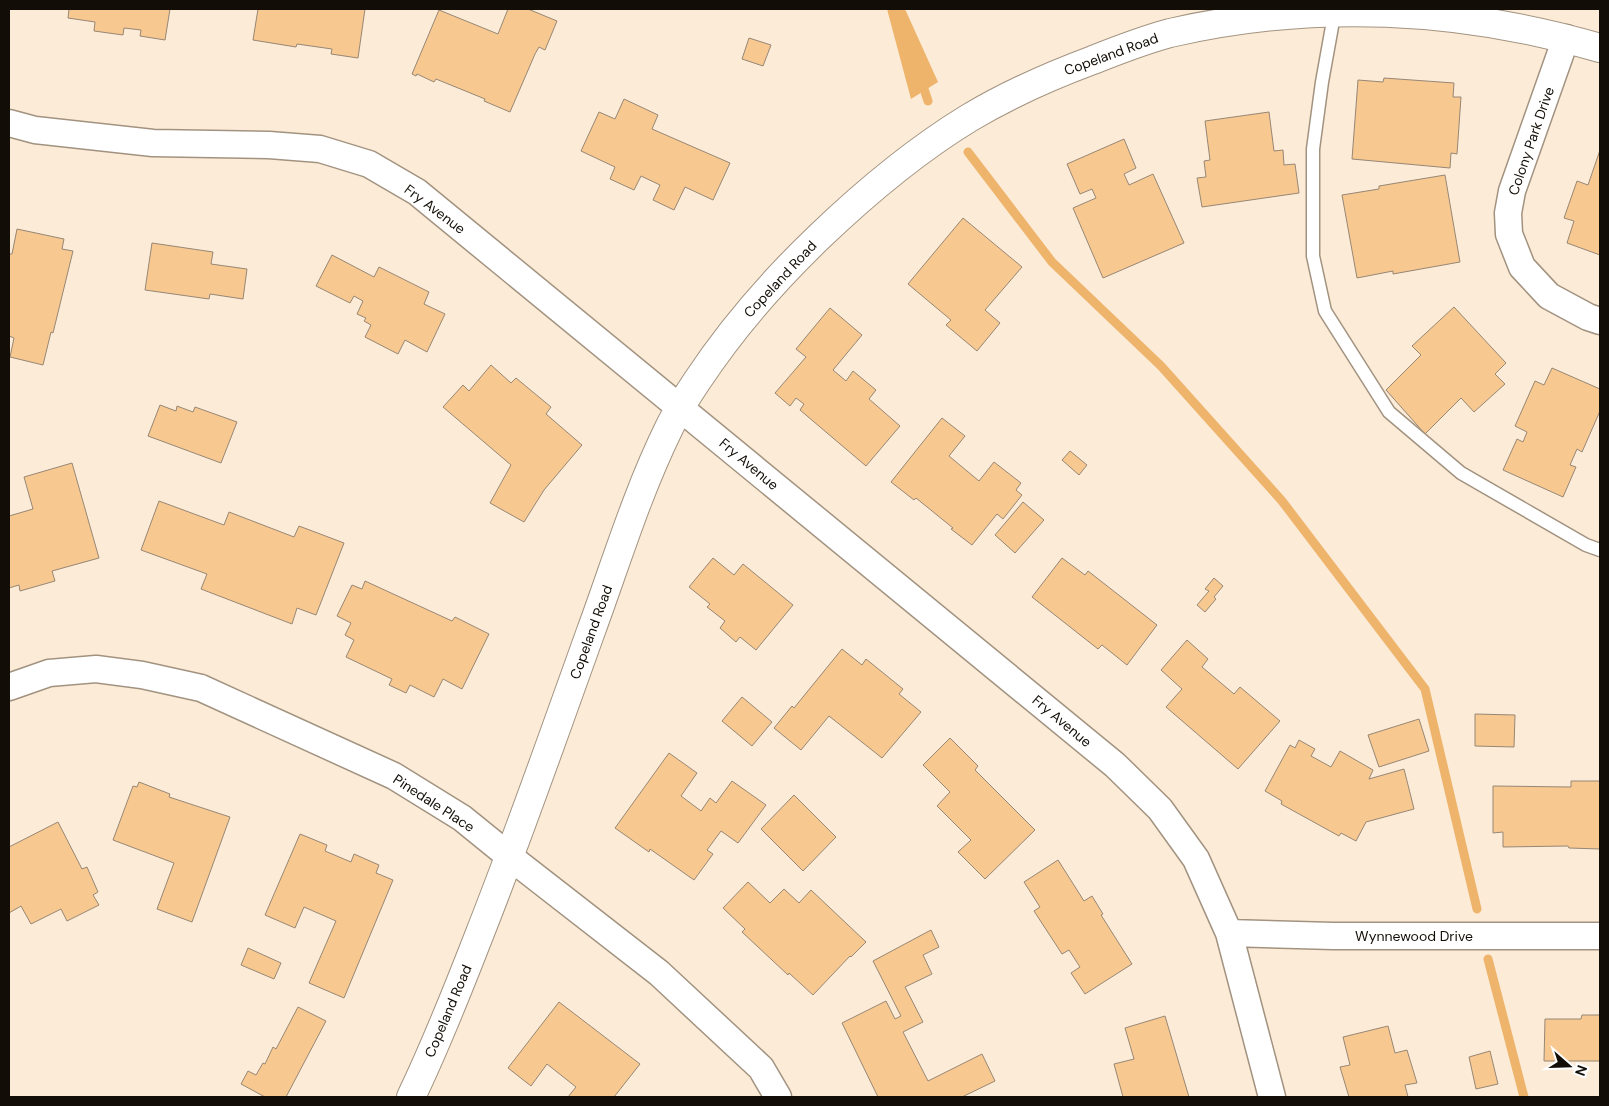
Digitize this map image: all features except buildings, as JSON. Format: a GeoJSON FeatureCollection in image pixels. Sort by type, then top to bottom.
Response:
{"type":"FeatureCollection","features":[{"type":"Feature","properties":{"kind":"street","name":"Copeland Road"},"geometry":{"type":"LineString","coordinates":[[411,1097],[451,1008],[510,857],[639,500],[668,428],[680,407],[735,328],[804,251],[884,178],[967,119],[1032,84],[1126,47],[1169,34],[1261,16],[1335,10],[1416,12],[1466,18],[1566,38],[1600,48]]}},
{"type":"Feature","properties":{"kind":"street","name":"Colony Park Drive"},"geometry":{"type":"LineString","coordinates":[[1566,38],[1512,191],[1508,213],[1509,234],[1522,268],[1550,296],[1600,322]]}},
{"type":"Feature","properties":{"kind":"street","name":"Fry Avenue"},"geometry":{"type":"LineString","coordinates":[[9,123],[35,130],[153,143],[269,145],[320,149],[369,164],[416,192],[1115,765],[1160,809],[1196,859],[1229,933],[1272,1097]]}},
{"type":"Feature","properties":{"kind":"street","name":"Pinedale Place"},"geometry":{"type":"LineString","coordinates":[[9,687],[49,674],[96,669],[201,688],[394,776],[462,818],[659,973],[761,1068],[778,1097]]}},
{"type":"Feature","properties":{"kind":"street","name":"Wynnewood Drive"},"geometry":{"type":"LineString","coordinates":[[1229,933],[1334,936],[1600,936]]}},
{"type":"Feature","properties":{"kind":"lane"},"geometry":{"type":"LineString","coordinates":[[1335,10],[1322,82],[1313,149],[1313,256],[1324,311],[1389,412],[1461,472],[1586,545],[1600,550]]}},
{"type":"Feature","properties":{"kind":"shaded area"},"geometry":{"type":"Polygon","coordinates":[[[887,9],[905,9],[938,82],[911,99],[887,9]]]}},
{"type":"Feature","properties":{"kind":"waterway"},"geometry":{"type":"LineString","coordinates":[[921,80],[928,101]]}},
{"type":"Feature","properties":{"kind":"waterway"},"geometry":{"type":"LineString","coordinates":[[968,152],[1052,262],[1161,366],[1282,501],[1425,689],[1477,909]]}},
{"type":"Feature","properties":{"kind":"waterway"},"geometry":{"type":"LineString","coordinates":[[1488,959],[1524,1097]]}}]}
